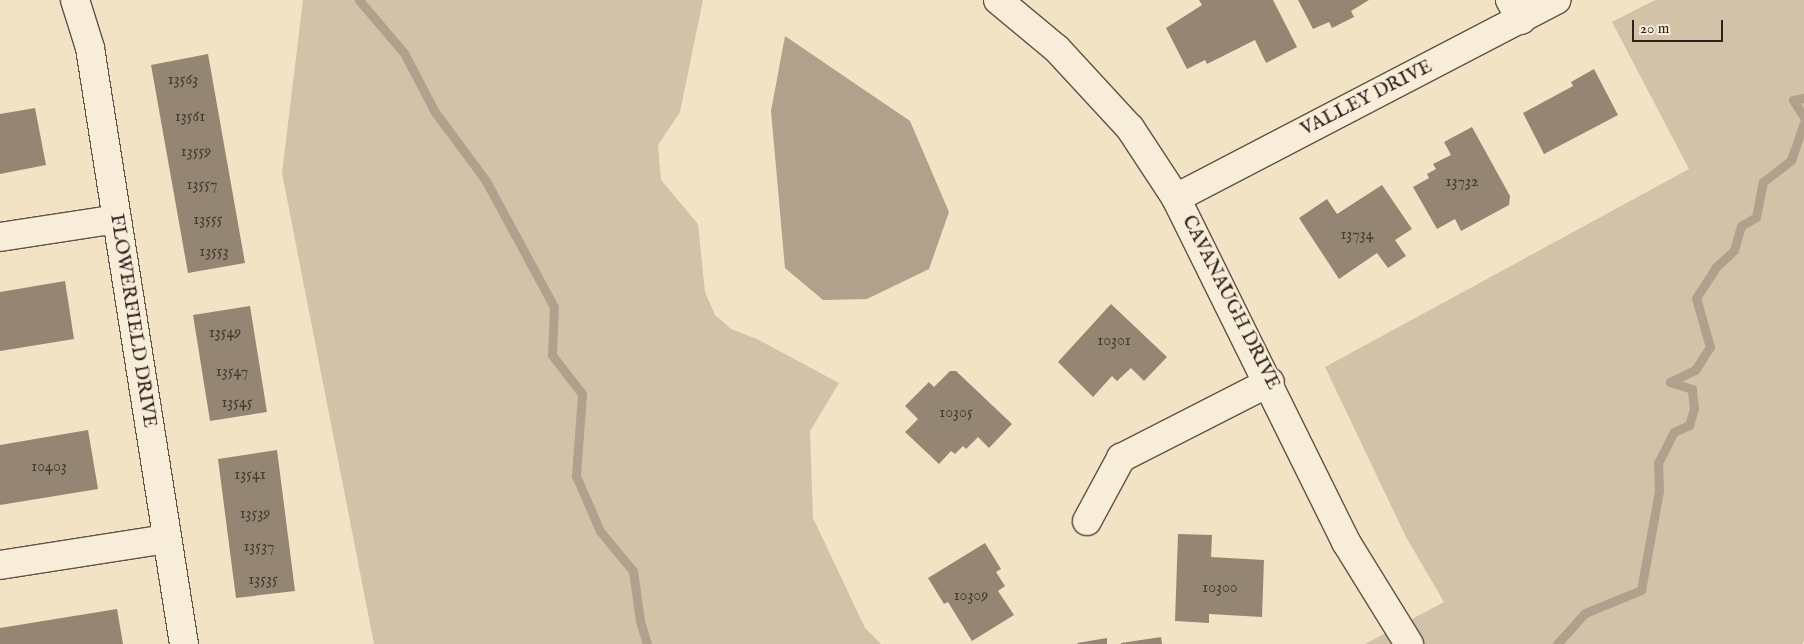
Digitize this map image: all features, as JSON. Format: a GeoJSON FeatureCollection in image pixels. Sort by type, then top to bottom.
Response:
{"type":"FeatureCollection","features":[{"type":"Feature","properties":{"kind":"street","name":"FLOWERFIELD DRIVE"},"geometry":{"type":"LineString","coordinates":[[75,0],[90,48],[184,644]]}},
{"type":"Feature","properties":{"kind":"street","name":"CAVANAUGH DRIVE"},"geometry":{"type":"LineString","coordinates":[[998,0],[1056,49],[1130,128],[1176,198],[1270,382],[1346,542],[1409,644]]}},
{"type":"Feature","properties":{"kind":"street","name":"VALLEY DRIVE"},"geometry":{"type":"LineString","coordinates":[[1176,198],[1516,10],[1557,0]]}},
{"type":"Feature","properties":{"kind":"street"},"geometry":{"type":"LineString","coordinates":[[0,237],[116,219]]}},
{"type":"Feature","properties":{"kind":"street"},"geometry":{"type":"LineString","coordinates":[[1087,521],[1121,458],[1270,382]]}},
{"type":"Feature","properties":{"kind":"street"},"geometry":{"type":"LineString","coordinates":[[0,565],[166,539]]}},
{"type":"Feature","properties":{"kind":"shaded area"},"geometry":{"type":"Polygon","coordinates":[[[303,0],[703,0],[680,112],[658,145],[661,180],[698,224],[705,292],[715,315],[731,329],[757,339],[839,383],[810,431],[813,518],[865,628],[881,644],[374,644],[282,173],[303,0]]]}},
{"type":"Feature","properties":{"kind":"shaded area"},"geometry":{"type":"Polygon","coordinates":[[[1655,0],[1804,0],[1804,641],[1802,644],[1365,644],[1444,602],[1406,537],[1325,367],[1689,169],[1612,22],[1655,0]]]}},
{"type":"Feature","properties":{"kind":"shaded area"},"geometry":{"type":"Polygon","coordinates":[[[785,36],[910,121],[949,212],[929,269],[867,299],[823,300],[785,268],[771,111],[785,36]]]}},
{"type":"Feature","properties":{"kind":"building"},"geometry":{"type":"Polygon","coordinates":[[[1199,0],[1273,0],[1297,47],[1266,63],[1255,40],[1207,64],[1205,60],[1187,69],[1166,28],[1202,5],[1199,0]]]}},
{"type":"Feature","properties":{"kind":"building"},"geometry":{"type":"Polygon","coordinates":[[[1298,0],[1369,0],[1351,11],[1354,17],[1332,28],[1329,22],[1313,29],[1298,0]]]}},
{"type":"Feature","properties":{"kind":"building"},"geometry":{"type":"Polygon","coordinates":[[[208,54],[245,263],[188,273],[151,65],[208,54]]]}},
{"type":"Feature","properties":{"kind":"building"},"geometry":{"type":"Polygon","coordinates":[[[1594,69],[1618,115],[1544,154],[1523,113],[1573,86],[1571,82],[1594,69]]]}},
{"type":"Feature","properties":{"kind":"building"},"geometry":{"type":"Polygon","coordinates":[[[35,108],[46,165],[0,174],[0,114],[35,108]]]}},
{"type":"Feature","properties":{"kind":"building"},"geometry":{"type":"Polygon","coordinates":[[[1472,127],[1510,196],[1509,205],[1461,231],[1455,219],[1437,229],[1413,187],[1429,178],[1427,174],[1436,169],[1433,164],[1451,155],[1444,142],[1472,127]]]}},
{"type":"Feature","properties":{"kind":"building"},"geometry":{"type":"Polygon","coordinates":[[[1382,185],[1412,229],[1395,240],[1406,256],[1388,268],[1377,253],[1339,279],[1299,218],[1327,199],[1337,214],[1382,185]]]}},
{"type":"Feature","properties":{"kind":"building"},"geometry":{"type":"Polygon","coordinates":[[[65,281],[74,339],[0,351],[0,292],[65,281]]]}},
{"type":"Feature","properties":{"kind":"building"},"geometry":{"type":"Polygon","coordinates":[[[1111,304],[1167,357],[1144,381],[1131,368],[1117,381],[1112,376],[1093,397],[1058,362],[1111,304]]]}},
{"type":"Feature","properties":{"kind":"building"},"geometry":{"type":"Polygon","coordinates":[[[250,306],[267,412],[210,421],[193,315],[250,306]]]}},
{"type":"Feature","properties":{"kind":"building"},"geometry":{"type":"Polygon","coordinates":[[[950,371],[956,371],[1012,424],[989,448],[978,437],[966,449],[963,446],[955,454],[951,451],[939,464],[905,432],[918,419],[905,406],[929,382],[934,387],[950,371]]]}},
{"type":"Feature","properties":{"kind":"building"},"geometry":{"type":"Polygon","coordinates":[[[88,430],[98,489],[0,505],[0,445],[88,430]]]}},
{"type":"Feature","properties":{"kind":"building"},"geometry":{"type":"Polygon","coordinates":[[[277,450],[295,591],[236,598],[218,459],[277,450]]]}},
{"type":"Feature","properties":{"kind":"building"},"geometry":{"type":"Polygon","coordinates":[[[1178,534],[1212,535],[1211,557],[1264,560],[1262,617],[1209,614],[1209,623],[1175,621],[1178,534]]]}},
{"type":"Feature","properties":{"kind":"building"},"geometry":{"type":"Polygon","coordinates":[[[985,543],[1001,569],[996,572],[1005,586],[998,591],[1014,615],[972,641],[948,602],[944,604],[928,578],[985,543]]]}},
{"type":"Feature","properties":{"kind":"building"},"geometry":{"type":"Polygon","coordinates":[[[117,609],[123,644],[0,644],[0,628],[117,609]]]}},
{"type":"Feature","properties":{"kind":"building"},"geometry":{"type":"Polygon","coordinates":[[[1161,637],[1162,644],[1121,644],[1121,643],[1161,637]]]}},
{"type":"Feature","properties":{"kind":"building"},"geometry":{"type":"Polygon","coordinates":[[[1107,638],[1107,644],[1077,643],[1107,638]]]}},
{"type":"Feature","properties":{"kind":"waterway"},"geometry":{"type":"LineString","coordinates":[[359,0],[404,53],[435,112],[486,181],[554,307],[552,355],[582,394],[576,476],[600,531],[633,571],[640,621],[647,644]]}},
{"type":"Feature","properties":{"kind":"waterway"},"geometry":{"type":"LineString","coordinates":[[1804,98],[1793,100],[1804,117]]}},
{"type":"Feature","properties":{"kind":"waterway"},"geometry":{"type":"LineString","coordinates":[[1557,644],[1585,613],[1641,590],[1659,491],[1658,463],[1674,432],[1689,425],[1694,409],[1692,389],[1670,382],[1695,370],[1710,347],[1696,298],[1716,267],[1734,250],[1741,226],[1756,217],[1763,182],[1791,160],[1804,123]]}}]}
